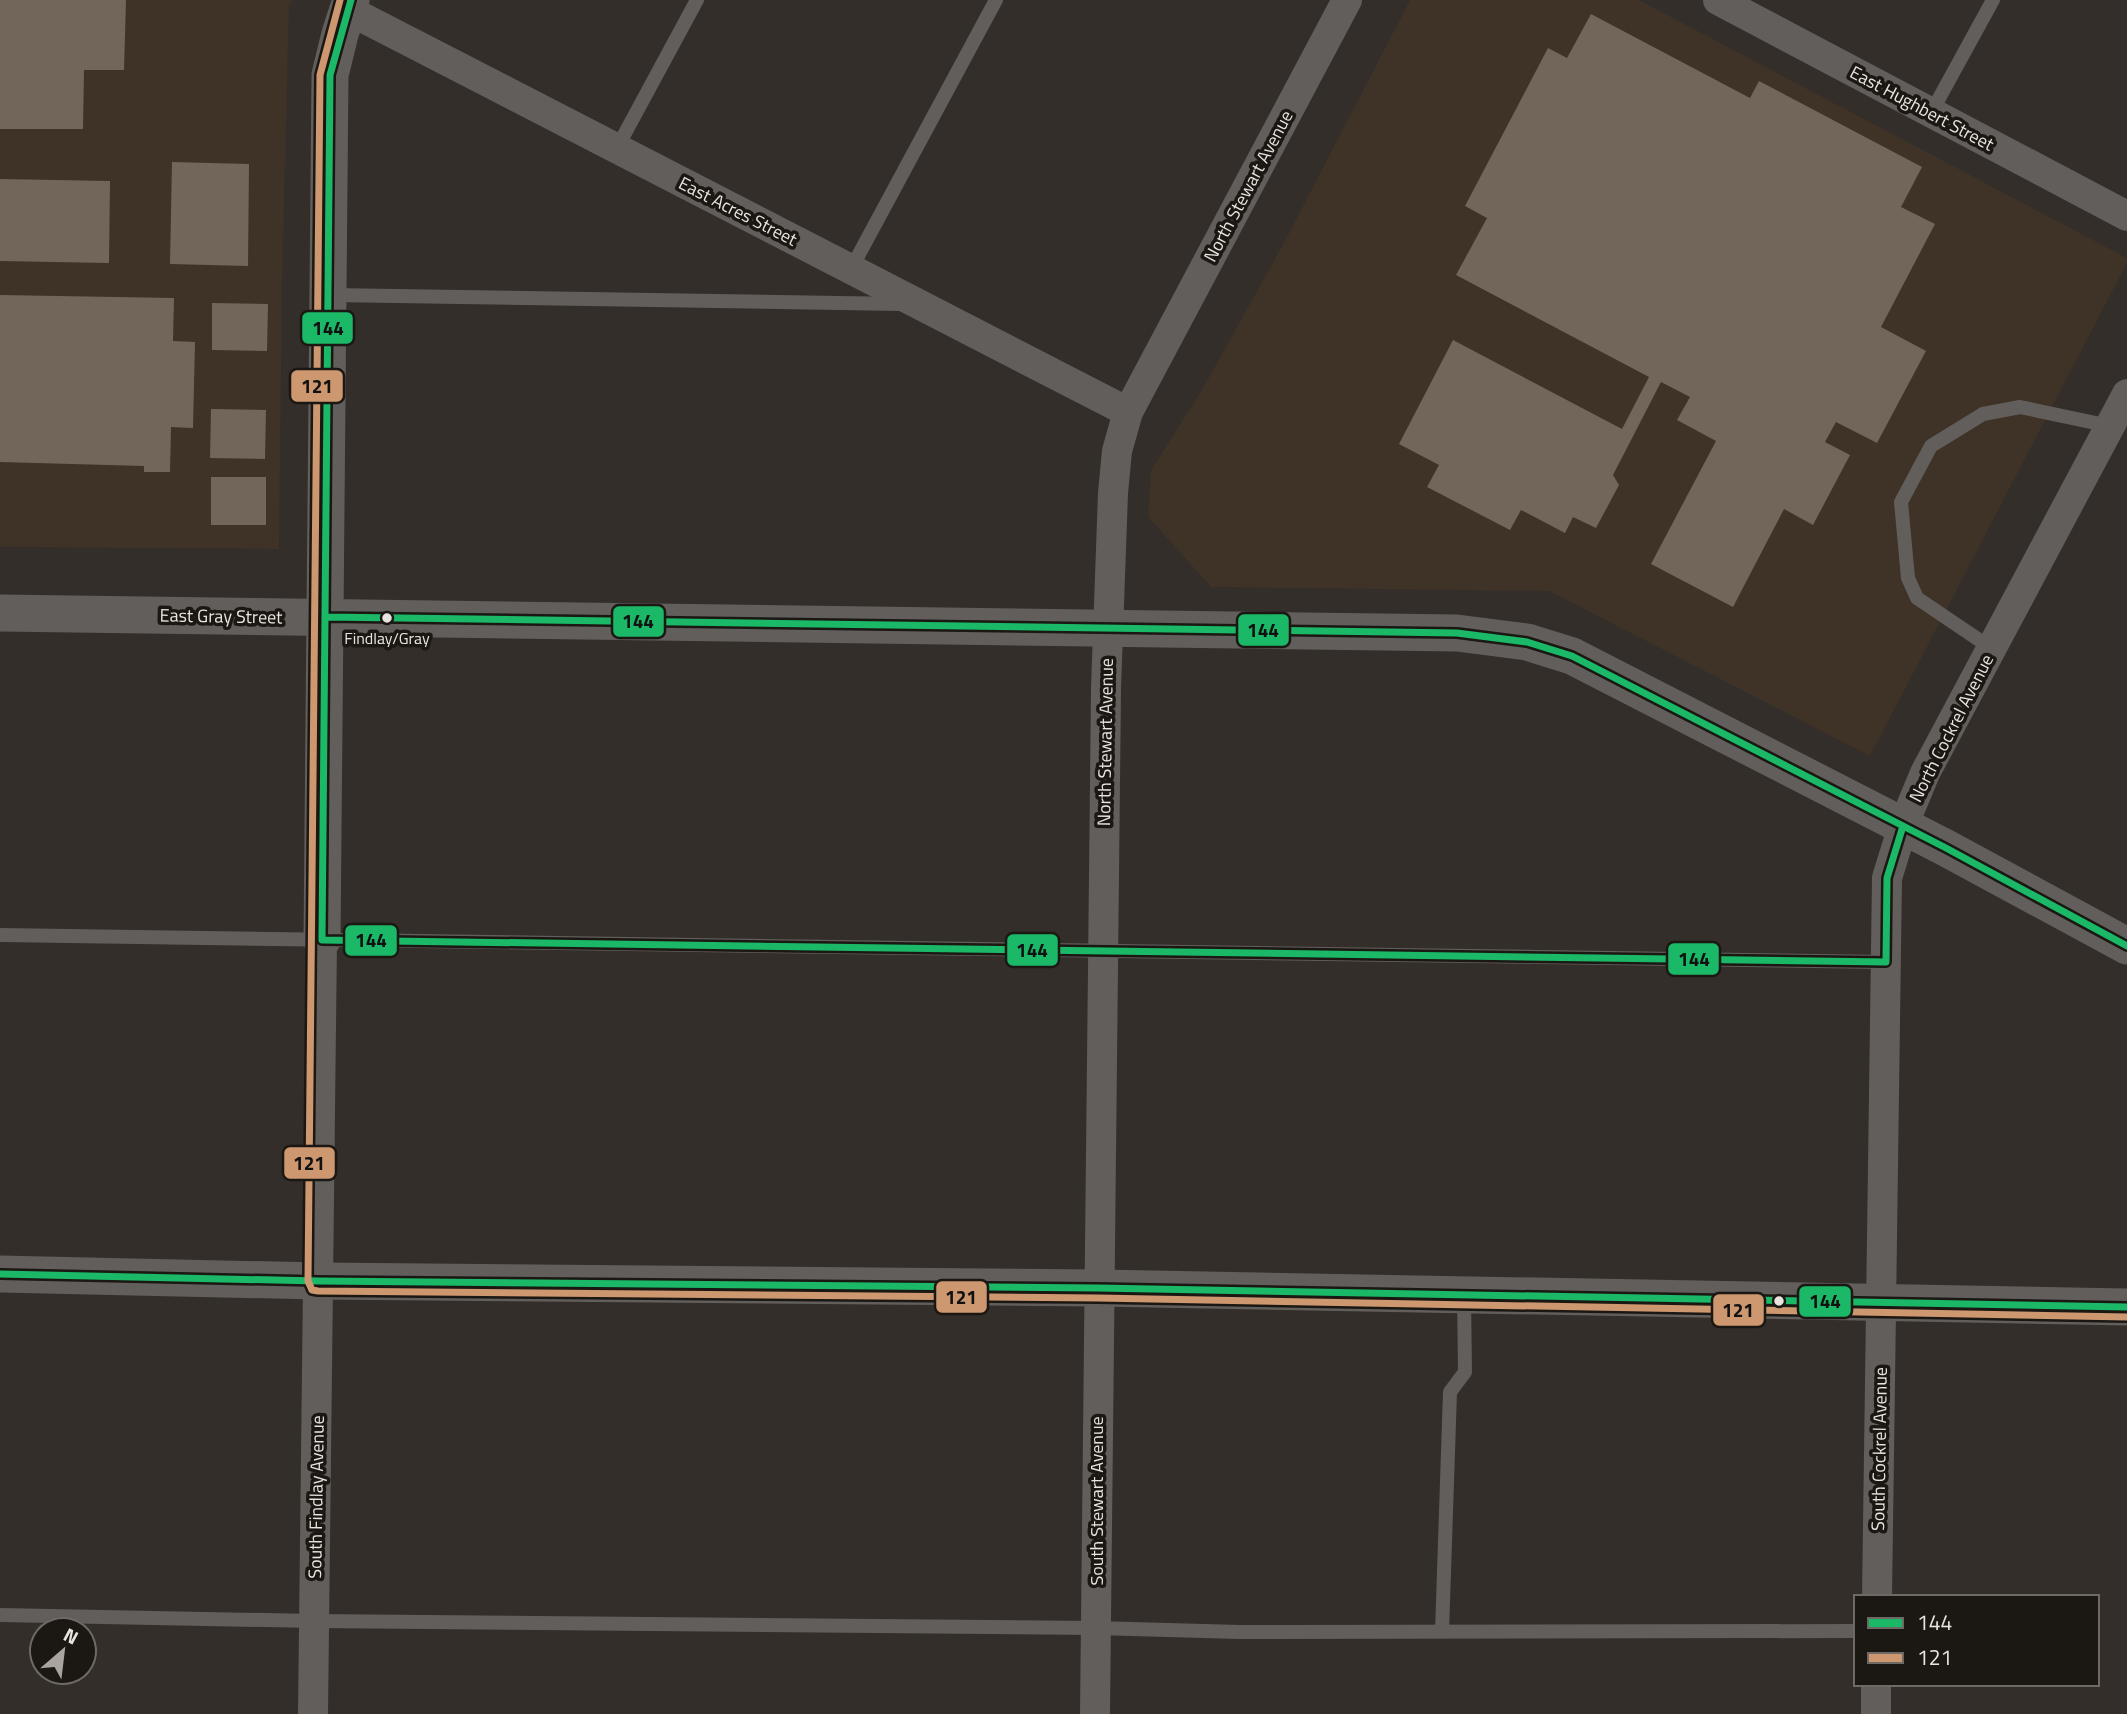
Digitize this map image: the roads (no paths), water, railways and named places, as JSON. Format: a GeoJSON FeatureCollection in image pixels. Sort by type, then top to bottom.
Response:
{"type":"FeatureCollection","features":[{"type":"Feature","properties":{"kind":"street","name":"North Stewart Avenue"},"geometry":{"type":"LineString","coordinates":[[1098,1288],[1107,628],[1117,451],[1128,412],[1347,0]]}},
{"type":"Feature","properties":{"kind":"street","name":"East Hughbert Street"},"geometry":{"type":"LineString","coordinates":[[1718,0],[2127,216]]}},
{"type":"Feature","properties":{"kind":"street","name":"East Acres Street"},"geometry":{"type":"LineString","coordinates":[[350,5],[617,148],[1128,412]]}},
{"type":"Feature","properties":{"kind":"street"},"geometry":{"type":"LineString","coordinates":[[322,940],[330,75],[350,5]]}},
{"type":"Feature","properties":{"kind":"street","name":"North Cockrel Avenue"},"geometry":{"type":"LineString","coordinates":[[1882,1301],[1887,878],[1903,826],[1925,773],[2127,394]]}},
{"type":"Feature","properties":{"kind":"street","name":"East Gray Street"},"geometry":{"type":"LineString","coordinates":[[0,613],[1457,633],[1527,642],[1572,656],[1903,826]]}},
{"type":"Feature","properties":{"kind":"street"},"geometry":{"type":"LineString","coordinates":[[1903,826],[2127,946]]}},
{"type":"Feature","properties":{"kind":"street","name":"South Findlay Avenue"},"geometry":{"type":"LineString","coordinates":[[313,1714],[322,940]]}},
{"type":"Feature","properties":{"kind":"street"},"geometry":{"type":"LineString","coordinates":[[0,1274],[318,1281],[1098,1288],[2127,1307]]}},
{"type":"Feature","properties":{"kind":"street","name":"South Stewart Avenue"},"geometry":{"type":"LineString","coordinates":[[1095,1714],[1098,1288]]}},
{"type":"Feature","properties":{"kind":"street","name":"South Cockrel Avenue"},"geometry":{"type":"LineString","coordinates":[[1877,1595],[1882,1301]]}},
{"type":"Feature","properties":{"kind":"street"},"geometry":{"type":"LineString","coordinates":[[1876,1686],[1876,1714]]}},
{"type":"Feature","properties":{"kind":"lane"},"geometry":{"type":"LineString","coordinates":[[617,148],[697,0]]}},
{"type":"Feature","properties":{"kind":"lane"},"geometry":{"type":"LineString","coordinates":[[851,269],[996,0]]}},
{"type":"Feature","properties":{"kind":"lane"},"geometry":{"type":"LineString","coordinates":[[1931,113],[1993,0]]}},
{"type":"Feature","properties":{"kind":"lane"},"geometry":{"type":"LineString","coordinates":[[328,295],[918,304]]}},
{"type":"Feature","properties":{"kind":"lane"},"geometry":{"type":"LineString","coordinates":[[1991,648],[1917,598],[1908,578],[1901,502],[1931,446],[1983,414],[2020,407],[2110,426]]}},
{"type":"Feature","properties":{"kind":"lane"},"geometry":{"type":"LineString","coordinates":[[0,935],[1886,962]]}},
{"type":"Feature","properties":{"kind":"lane"},"geometry":{"type":"LineString","coordinates":[[1442,1632],[1450,1392],[1465,1372],[1464,1294]]}},
{"type":"Feature","properties":{"kind":"lane"},"geometry":{"type":"LineString","coordinates":[[0,1615],[1240,1632],[1854,1631]]}},
{"type":"Feature","properties":{"kind":"place","name":"Findlay/Gray"},"geometry":{"type":"Point","coordinates":[387,618]}}]}
